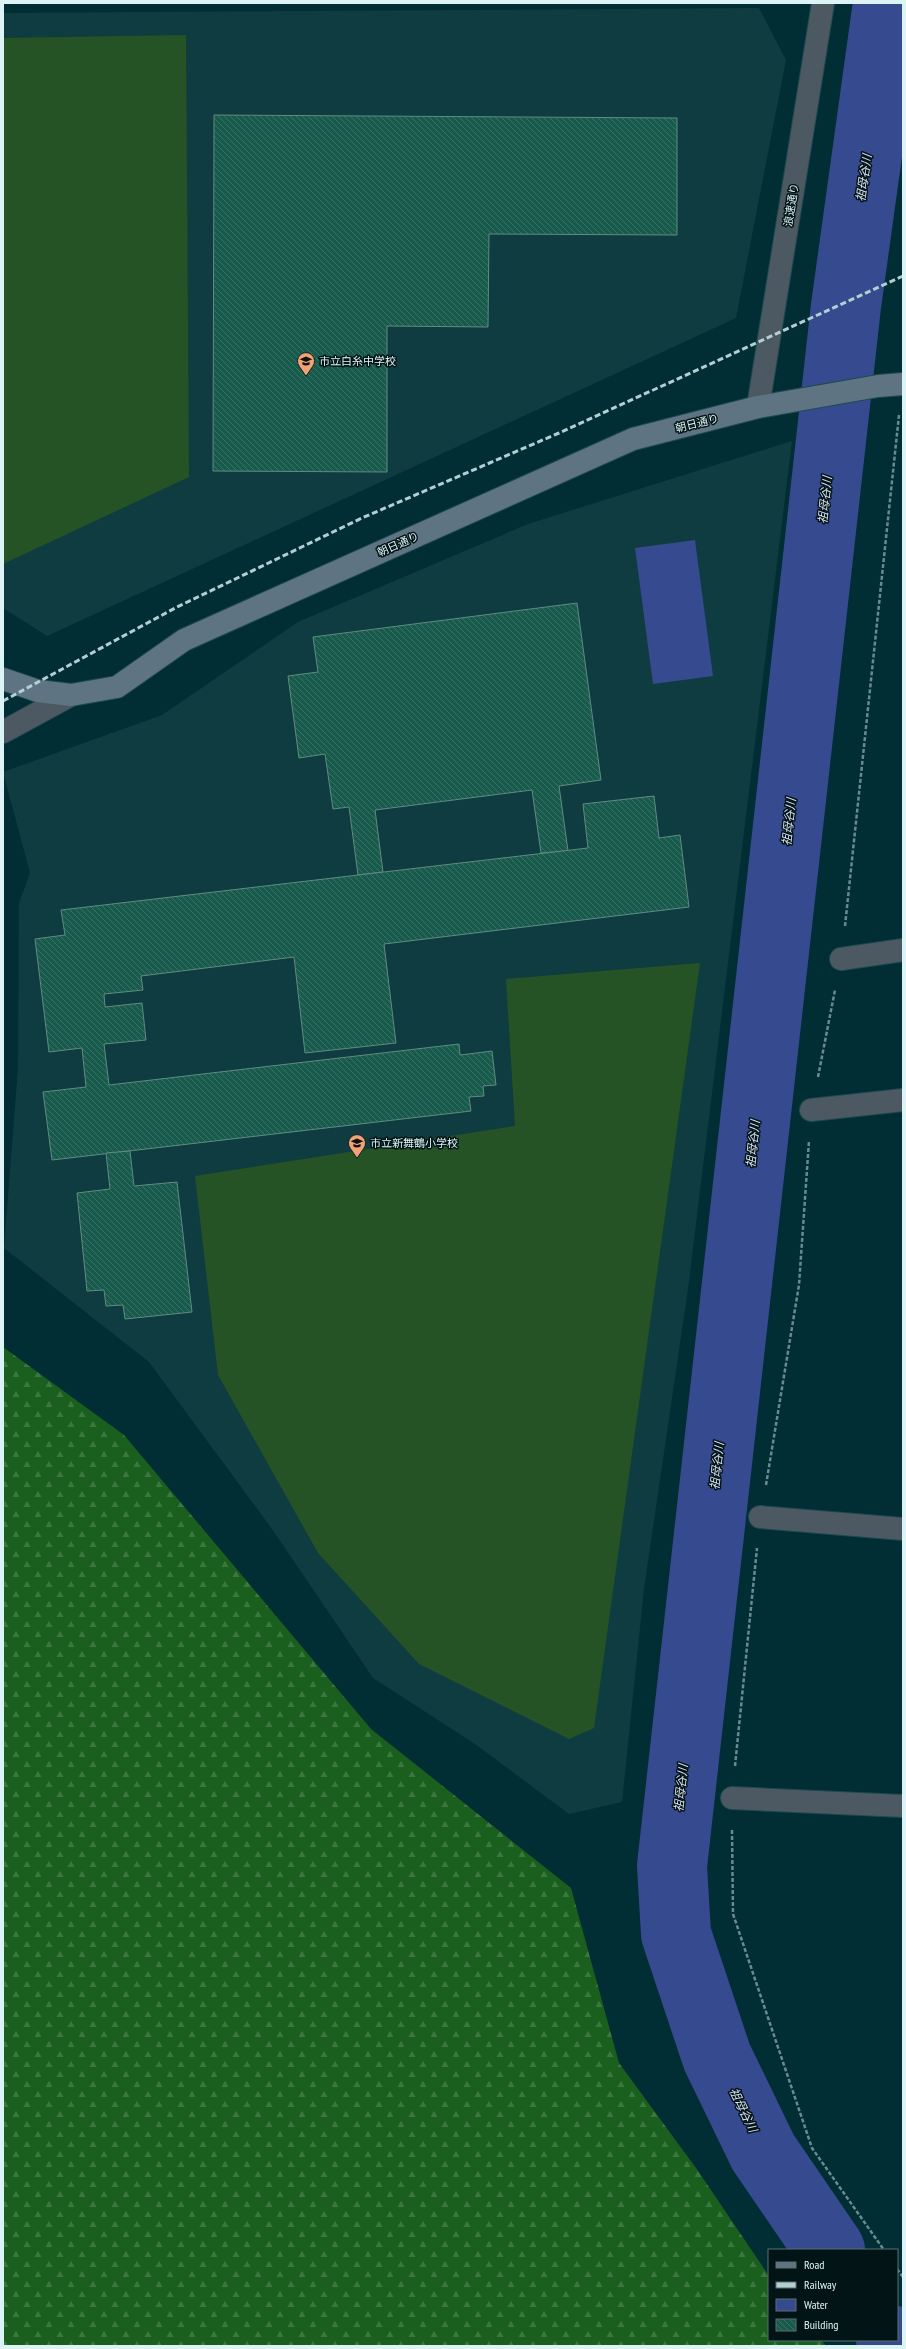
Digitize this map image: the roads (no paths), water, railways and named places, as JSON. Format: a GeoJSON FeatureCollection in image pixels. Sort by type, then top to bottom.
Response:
{"type":"FeatureCollection","features":[{"type":"Feature","properties":{"kind":"street","name":"浪速通り"},"geometry":{"type":"LineString","coordinates":[[758,407],[823,3]]}},
{"type":"Feature","properties":{"kind":"street","name":"朝日通り"},"geometry":{"type":"LineString","coordinates":[[3,679],[38,691],[71,695],[117,687],[184,640],[633,439],[758,407],[878,386],[903,384]]}},
{"type":"Feature","properties":{"kind":"street"},"geometry":{"type":"LineString","coordinates":[[3,732],[71,695]]}},
{"type":"Feature","properties":{"kind":"street"},"geometry":{"type":"LineString","coordinates":[[841,959],[903,950]]}},
{"type":"Feature","properties":{"kind":"street"},"geometry":{"type":"LineString","coordinates":[[811,1110],[903,1100]]}},
{"type":"Feature","properties":{"kind":"street"},"geometry":{"type":"LineString","coordinates":[[760,1517],[903,1529]]}},
{"type":"Feature","properties":{"kind":"street"},"geometry":{"type":"LineString","coordinates":[[732,1798],[903,1806]]}},
{"type":"Feature","properties":{"kind":"water"},"geometry":{"type":"Polygon","coordinates":[[[695,540],[713,676],[653,684],[635,548],[695,540]]]}},
{"type":"Feature","properties":{"kind":"waterway","name":"祖母谷川"},"geometry":{"type":"LineString","coordinates":[[829,2249],[763,2152],[717,2057],[676,1934],[672,1866],[846,306],[888,3]]}},
{"type":"Feature","properties":{"kind":"waterway","name":"祖母谷川"},"geometry":{"type":"LineString","coordinates":[[892,2341],[895,2346]]}},
{"type":"Feature","properties":{"kind":"railway"},"geometry":{"type":"LineString","coordinates":[[3,701],[177,607],[362,518],[559,433],[903,276]]}},
{"type":"Feature","properties":{"kind":"place","name":"市立白糸中学校"},"geometry":{"type":"Point","coordinates":[306,376]}},
{"type":"Feature","properties":{"kind":"place","name":"市立新舞鶴小学校"},"geometry":{"type":"Point","coordinates":[357,1158]}}]}
